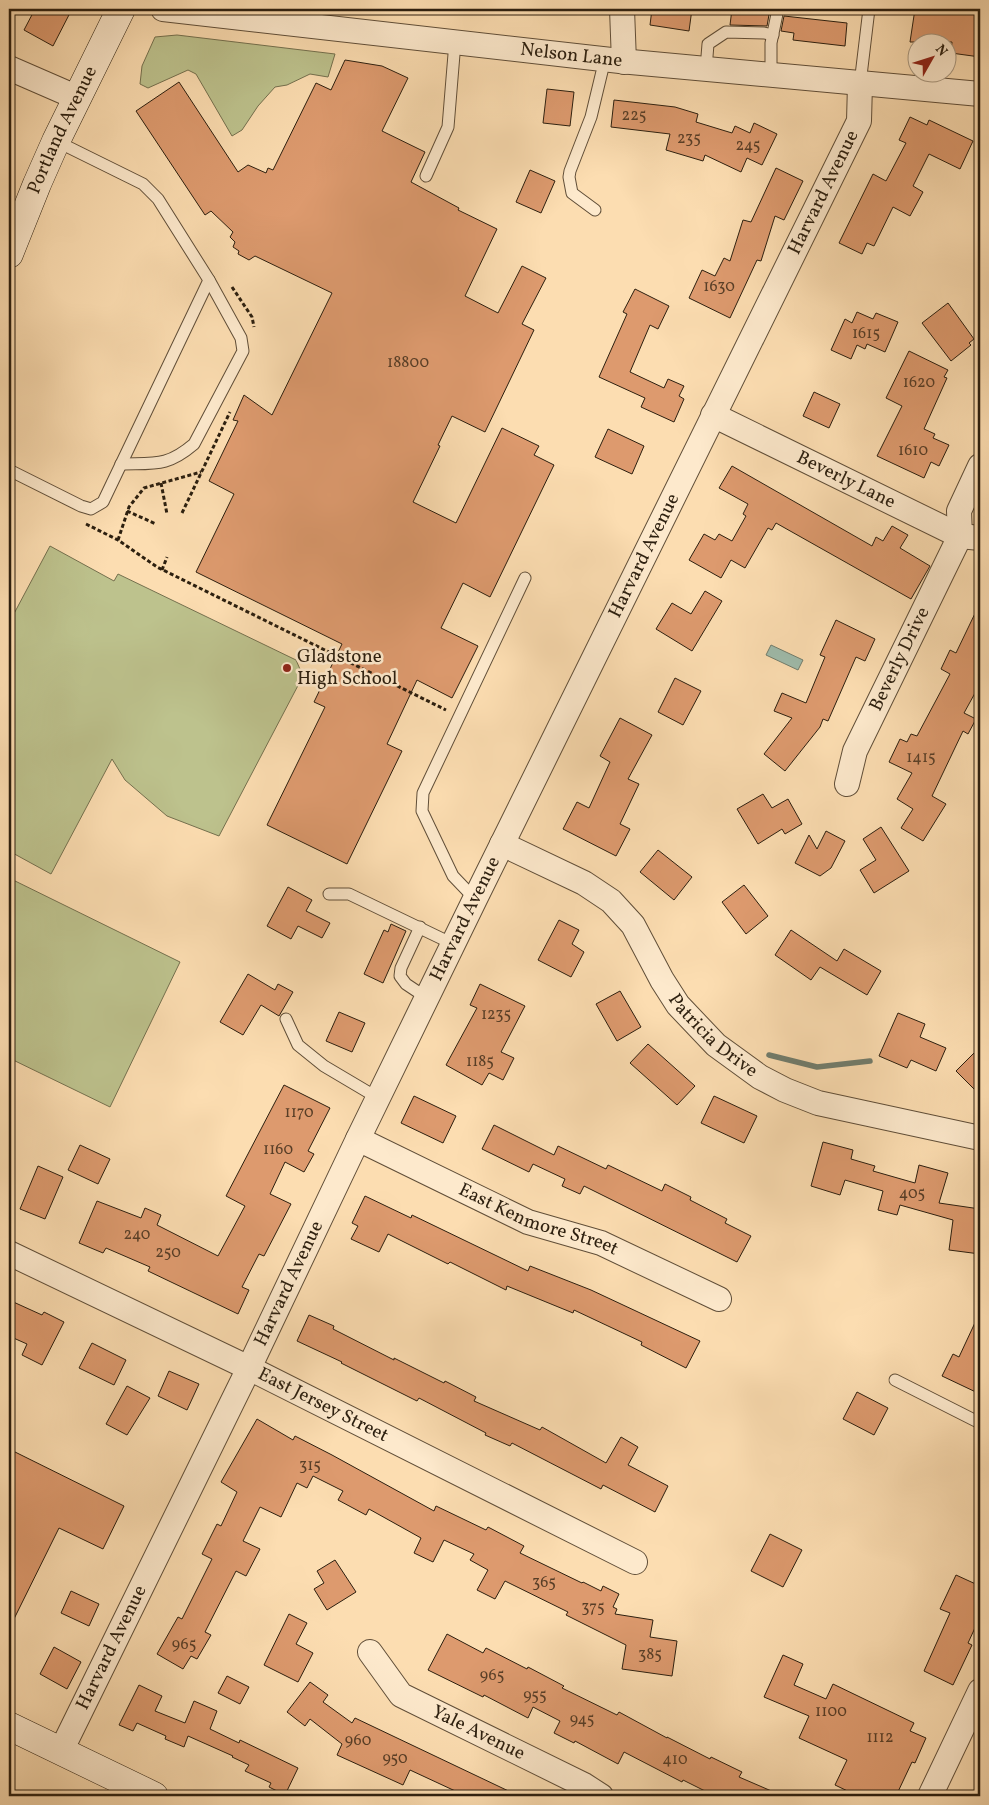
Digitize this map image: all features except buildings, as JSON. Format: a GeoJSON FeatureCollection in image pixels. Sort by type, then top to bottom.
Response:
{"type":"FeatureCollection","features":[{"type":"Feature","properties":{"kind":"street","name":"Portland Avenue"},"geometry":{"type":"LineString","coordinates":[[9,254],[56,142],[121,9]]}},
{"type":"Feature","properties":{"kind":"street","name":"Nelson Lane"},"geometry":{"type":"LineString","coordinates":[[163,9],[614,61],[980,94]]}},
{"type":"Feature","properties":{"kind":"street"},"geometry":{"type":"LineString","coordinates":[[614,61],[622,9]]}},
{"type":"Feature","properties":{"kind":"street"},"geometry":{"type":"LineString","coordinates":[[9,68],[78,98]]}},
{"type":"Feature","properties":{"kind":"street","name":"Harvard Avenue"},"geometry":{"type":"LineString","coordinates":[[61,1752],[502,844],[859,121],[860,84]]}},
{"type":"Feature","properties":{"kind":"street","name":"Beverly Lane"},"geometry":{"type":"LineString","coordinates":[[713,415],[970,537]]}},
{"type":"Feature","properties":{"kind":"street"},"geometry":{"type":"LineString","coordinates":[[970,537],[959,511],[980,466]]}},
{"type":"Feature","properties":{"kind":"street","name":"Beverly Drive"},"geometry":{"type":"LineString","coordinates":[[847,784],[855,751],[970,537]]}},
{"type":"Feature","properties":{"kind":"street","name":"Patricia Drive"},"geometry":{"type":"LineString","coordinates":[[502,844],[584,883],[611,901],[633,925],[662,980],[678,1005],[716,1045],[760,1077],[785,1090],[818,1103],[980,1138]]}},
{"type":"Feature","properties":{"kind":"street","name":"East Kenmore Street"},"geometry":{"type":"LineString","coordinates":[[358,1139],[528,1222],[601,1243],[719,1299]]}},
{"type":"Feature","properties":{"kind":"street","name":"East Jersey Street"},"geometry":{"type":"LineString","coordinates":[[9,1253],[249,1368],[635,1562]]}},
{"type":"Feature","properties":{"kind":"street","name":"Yale Avenue"},"geometry":{"type":"LineString","coordinates":[[370,1652],[402,1695],[584,1785],[602,1796]]}},
{"type":"Feature","properties":{"kind":"street"},"geometry":{"type":"LineString","coordinates":[[930,1796],[980,1691]]}},
{"type":"Feature","properties":{"kind":"street"},"geometry":{"type":"LineString","coordinates":[[9,1726],[154,1796]]}},
{"type":"Feature","properties":{"kind":"lane"},"geometry":{"type":"LineString","coordinates":[[771,75],[773,35],[778,9]]}},
{"type":"Feature","properties":{"kind":"lane"},"geometry":{"type":"LineString","coordinates":[[860,84],[869,9]]}},
{"type":"Feature","properties":{"kind":"lane"},"geometry":{"type":"LineString","coordinates":[[706,69],[708,44],[726,32],[764,32],[773,35]]}},
{"type":"Feature","properties":{"kind":"lane"},"geometry":{"type":"LineString","coordinates":[[426,176],[448,127],[455,42]]}},
{"type":"Feature","properties":{"kind":"lane"},"geometry":{"type":"LineString","coordinates":[[595,210],[572,193],[569,177],[614,61]]}},
{"type":"Feature","properties":{"kind":"lane"},"geometry":{"type":"LineString","coordinates":[[56,142],[143,184],[158,199],[209,280],[241,338],[243,351],[194,444],[181,455],[163,463],[121,464]]}},
{"type":"Feature","properties":{"kind":"lane"},"geometry":{"type":"LineString","coordinates":[[9,470],[81,506],[91,509],[103,502],[209,280]]}},
{"type":"Feature","properties":{"kind":"lane"},"geometry":{"type":"LineString","coordinates":[[475,900],[453,876],[422,811],[423,793],[525,578]]}},
{"type":"Feature","properties":{"kind":"lane"},"geometry":{"type":"LineString","coordinates":[[329,894],[349,894],[454,944]]}},
{"type":"Feature","properties":{"kind":"lane"},"geometry":{"type":"LineString","coordinates":[[420,927],[401,968],[400,976],[406,984],[427,998]]}},
{"type":"Feature","properties":{"kind":"lane"},"geometry":{"type":"LineString","coordinates":[[286,1019],[298,1045],[324,1066],[378,1098]]}},
{"type":"Feature","properties":{"kind":"lane"},"geometry":{"type":"LineString","coordinates":[[895,1380],[980,1423]]}},
{"type":"Feature","properties":{"kind":"path"},"geometry":{"type":"LineString","coordinates":[[118,540],[129,507],[144,488],[202,471]]}},
{"type":"Feature","properties":{"kind":"path"},"geometry":{"type":"LineString","coordinates":[[161,483],[167,514]]}},
{"type":"Feature","properties":{"kind":"path"},"geometry":{"type":"LineString","coordinates":[[127,511],[156,524]]}},
{"type":"Feature","properties":{"kind":"path"},"geometry":{"type":"LineString","coordinates":[[84,524],[118,540],[162,570],[459,716]]}},
{"type":"Feature","properties":{"kind":"path"},"geometry":{"type":"LineString","coordinates":[[162,570],[167,557]]}},
{"type":"Feature","properties":{"kind":"green space"},"geometry":{"type":"Polygon","coordinates":[[[177,35],[335,54],[328,77],[310,74],[287,85],[275,87],[258,106],[242,130],[232,136],[196,74],[188,70],[148,88],[140,84],[142,66],[155,37],[177,35]]]}},
{"type":"Feature","properties":{"kind":"green space"},"geometry":{"type":"Polygon","coordinates":[[[50,546],[114,581],[118,574],[296,660],[303,676],[219,836],[167,816],[125,780],[112,759],[51,874],[9,851],[9,623],[50,546]]]}},
{"type":"Feature","properties":{"kind":"green space"},"geometry":{"type":"Polygon","coordinates":[[[9,878],[180,962],[110,1107],[9,1058],[9,878]]]}},
{"type":"Feature","properties":{"kind":"shaded area"},"geometry":{"type":"Polygon","coordinates":[[[771,645],[803,660],[798,670],[766,655],[771,645]]]}},
{"type":"Feature","properties":{"kind":"waterway"},"geometry":{"type":"LineString","coordinates":[[769,1055],[817,1067],[870,1061]]}},
{"type":"Feature","properties":{"kind":"place","name":"Gladstone High School"},"geometry":{"type":"Point","coordinates":[287,668]}}]}
